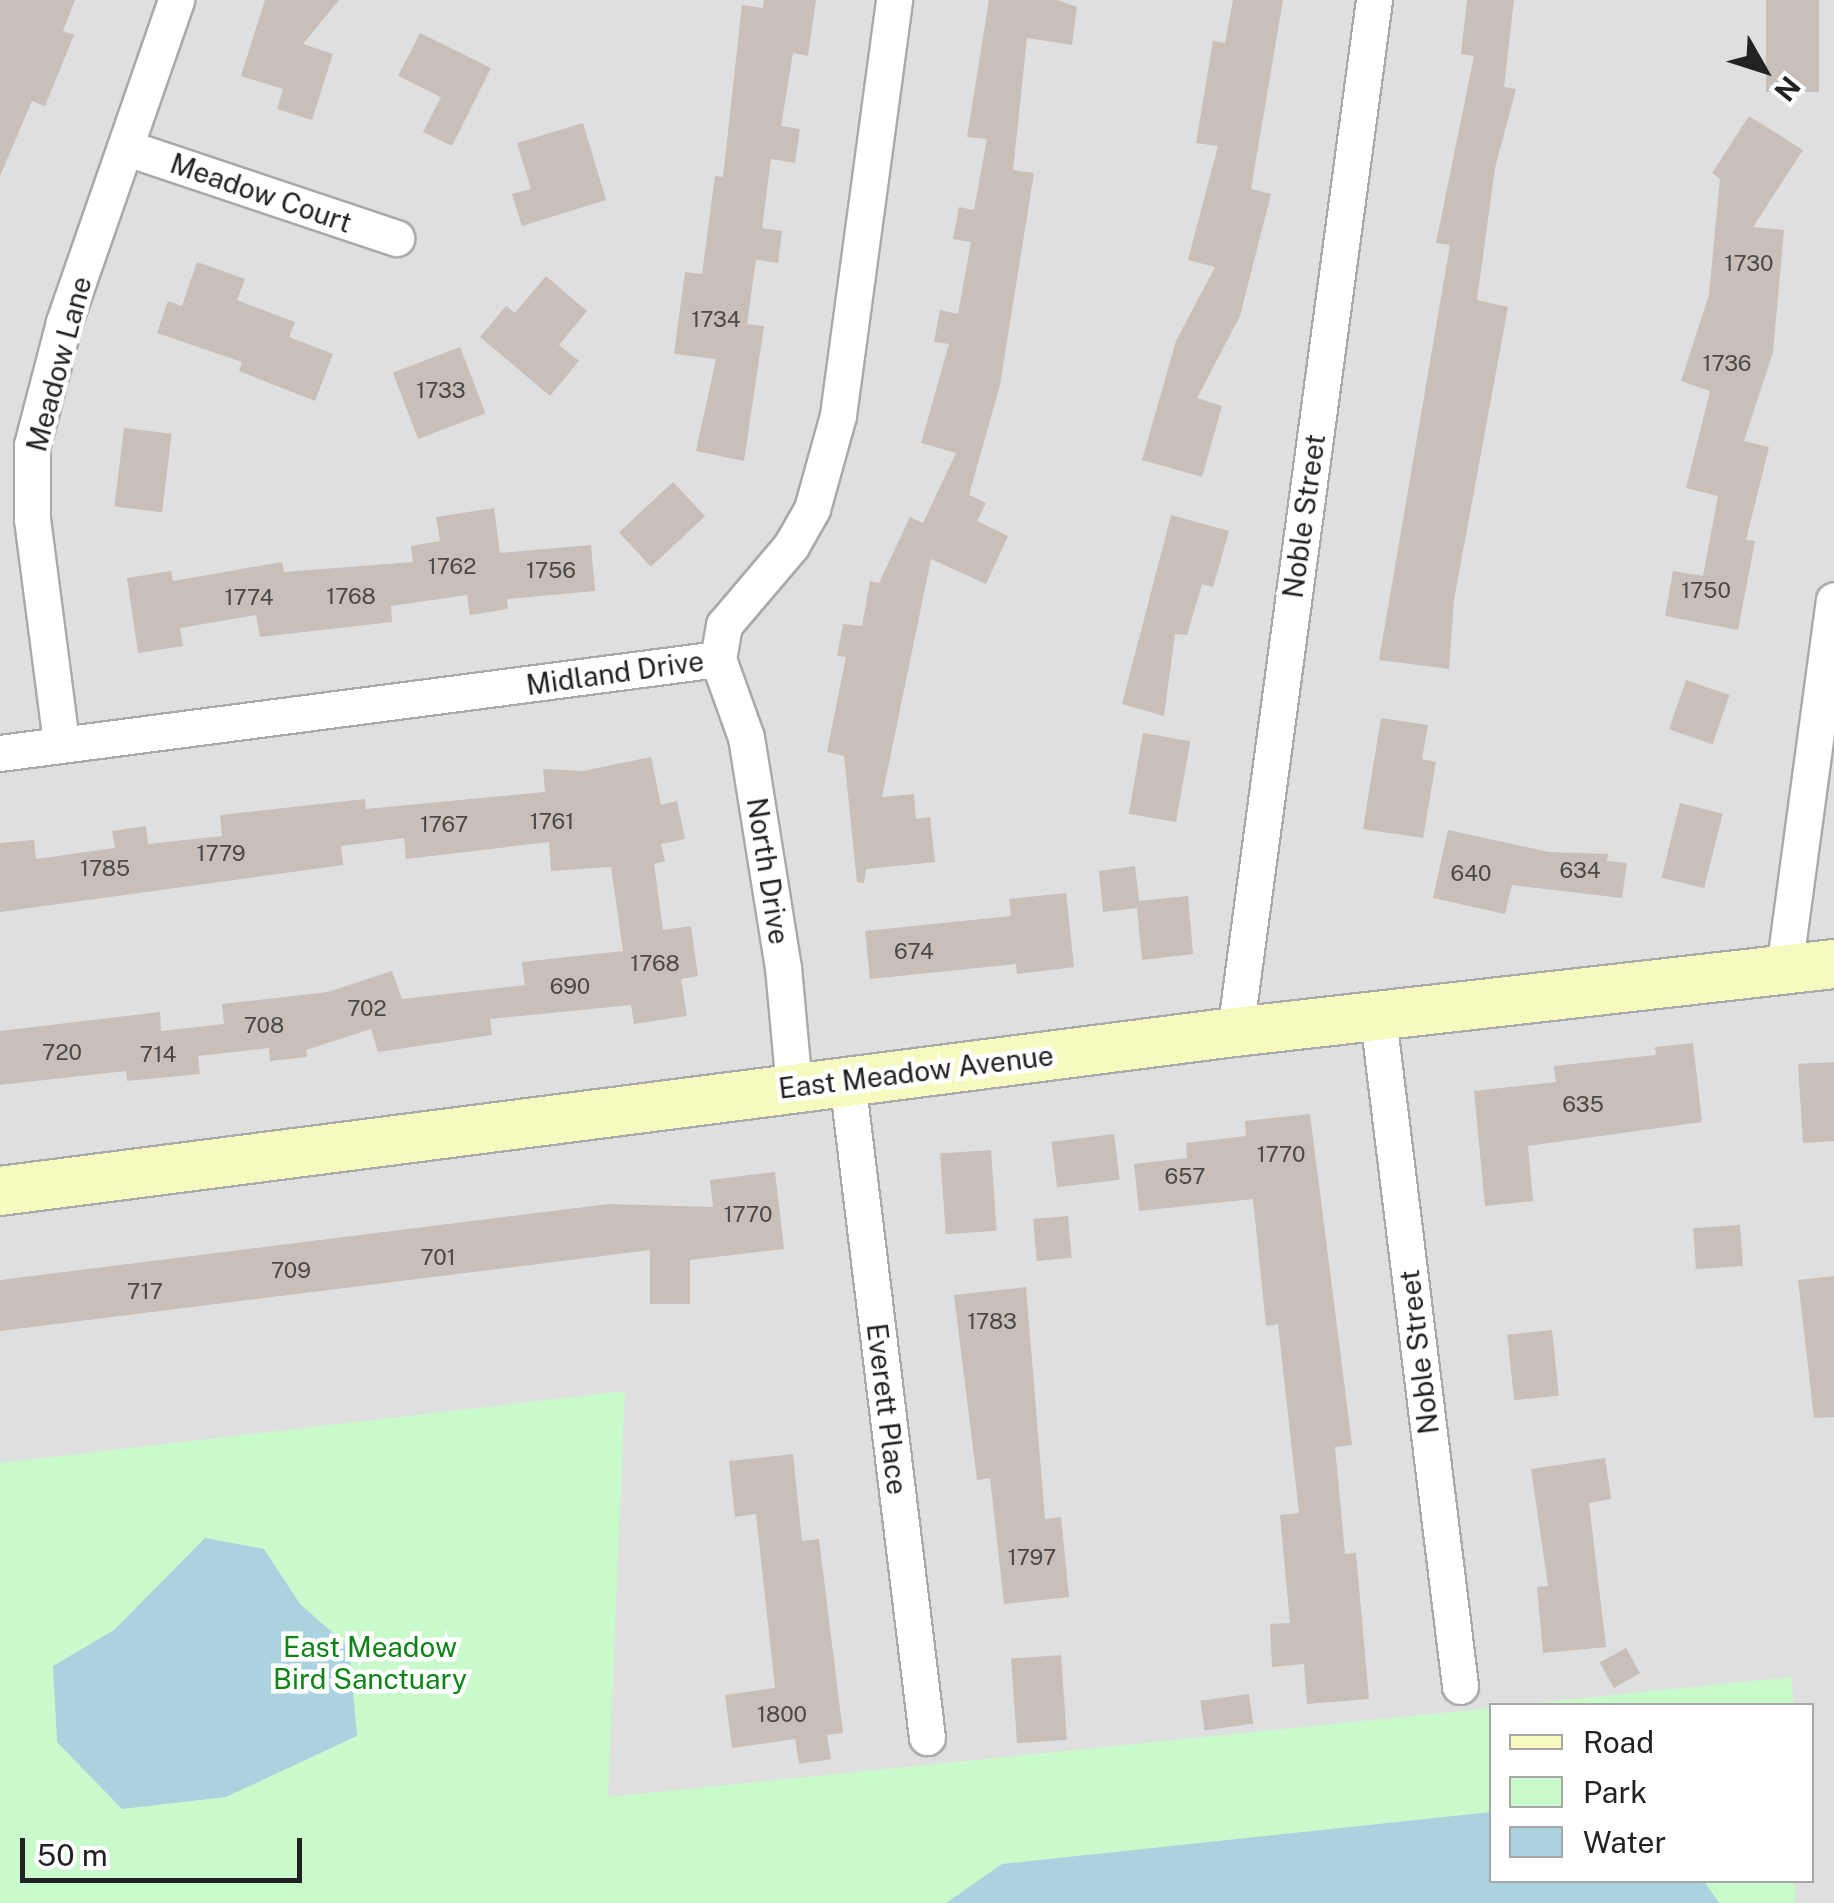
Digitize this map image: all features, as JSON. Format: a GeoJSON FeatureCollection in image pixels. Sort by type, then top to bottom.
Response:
{"type":"FeatureCollection","features":[{"type":"Feature","properties":{"kind":"street","name":"Meadow Lane"},"geometry":{"type":"LineString","coordinates":[[62,742],[32,519],[32,445],[64,322],[176,0]]}},
{"type":"Feature","properties":{"kind":"street","name":"Midland Drive"},"geometry":{"type":"LineString","coordinates":[[0,753],[62,742],[161,736],[718,660],[724,625],[791,546],[812,510],[838,415],[894,0]]}},
{"type":"Feature","properties":{"kind":"street","name":"Noble Street"},"geometry":{"type":"LineString","coordinates":[[1234,1032],[1374,0]]}},
{"type":"Feature","properties":{"kind":"street","name":"Meadow Court"},"geometry":{"type":"LineString","coordinates":[[127,148],[396,238]]}},
{"type":"Feature","properties":{"kind":"street"},"geometry":{"type":"LineString","coordinates":[[1784,969],[1834,600]]}},
{"type":"Feature","properties":{"kind":"street","name":"North Drive"},"geometry":{"type":"LineString","coordinates":[[718,660],[746,737],[783,967],[794,1088]]}},
{"type":"Feature","properties":{"kind":"street","name":"East Meadow Avenue"},"geometry":{"type":"LineString","coordinates":[[0,1192],[847,1080],[1834,964]]}},
{"type":"Feature","properties":{"kind":"street","name":"Noble Street"},"geometry":{"type":"LineString","coordinates":[[1378,1018],[1460,1686]]}},
{"type":"Feature","properties":{"kind":"street","name":"Everett Place"},"geometry":{"type":"LineString","coordinates":[[847,1080],[928,1737]]}},
{"type":"Feature","properties":{"kind":"shaded area"},"geometry":{"type":"Polygon","coordinates":[[[0,0],[1834,0],[1834,1903],[0,1903],[0,0]]]}},
{"type":"Feature","properties":{"kind":"green space","name":"East Meadow Bird Sanctuary"},"geometry":{"type":"Polygon","coordinates":[[[625,1391],[608,1797],[1489,1708],[1489,1883],[1795,1883],[1795,1903],[0,1903],[0,1463],[625,1391]]]}},
{"type":"Feature","properties":{"kind":"green space"},"geometry":{"type":"Polygon","coordinates":[[[1792,1677],[1793,1703],[1535,1703],[1792,1677]]]}},
{"type":"Feature","properties":{"kind":"water"},"geometry":{"type":"Polygon","coordinates":[[[205,1538],[264,1549],[300,1604],[349,1647],[357,1736],[226,1797],[122,1809],[57,1742],[53,1666],[114,1630],[205,1538]]]}},
{"type":"Feature","properties":{"kind":"water"},"geometry":{"type":"Polygon","coordinates":[[[1489,1812],[1489,1883],[1705,1883],[1719,1903],[946,1903],[1002,1864],[1489,1812]]]}},
{"type":"Feature","properties":{"kind":"building"},"geometry":{"type":"Polygon","coordinates":[[[0,0],[75,0],[63,31],[74,35],[45,106],[32,101],[0,176],[0,0]]]}},
{"type":"Feature","properties":{"kind":"building"},"geometry":{"type":"Polygon","coordinates":[[[265,0],[339,0],[303,44],[333,54],[312,120],[277,109],[283,89],[241,76],[265,0]]]}},
{"type":"Feature","properties":{"kind":"building"},"geometry":{"type":"Polygon","coordinates":[[[764,0],[816,0],[808,56],[793,53],[781,126],[800,129],[795,163],[771,159],[762,228],[782,231],[778,263],[756,260],[747,324],[764,326],[744,461],[696,451],[716,359],[674,354],[685,272],[702,274],[715,176],[723,177],[742,5],[763,8],[764,0]]]}},
{"type":"Feature","properties":{"kind":"building"},"geometry":{"type":"Polygon","coordinates":[[[989,0],[1057,0],[1077,7],[1072,45],[1027,38],[1013,170],[1034,173],[1000,385],[969,495],[986,503],[977,521],[1008,536],[986,584],[931,559],[882,797],[914,794],[916,819],[930,817],[935,862],[866,869],[864,883],[857,882],[844,756],[827,752],[846,657],[837,656],[843,624],[862,626],[870,581],[879,583],[910,517],[923,523],[956,453],[921,443],[949,344],[934,342],[940,310],[958,314],[971,242],[953,239],[959,207],[974,210],[987,139],[967,137],[989,0]]]}},
{"type":"Feature","properties":{"kind":"building"},"geometry":{"type":"Polygon","coordinates":[[[1233,0],[1283,0],[1251,189],[1271,194],[1240,316],[1197,398],[1222,406],[1202,477],[1142,460],[1176,341],[1215,267],[1188,260],[1218,146],[1196,143],[1213,41],[1225,43],[1233,0]]]}},
{"type":"Feature","properties":{"kind":"building"},"geometry":{"type":"Polygon","coordinates":[[[1467,0],[1514,0],[1504,87],[1516,89],[1495,168],[1477,300],[1508,307],[1454,600],[1449,669],[1379,660],[1450,245],[1436,243],[1474,56],[1461,54],[1467,0]]]}},
{"type":"Feature","properties":{"kind":"building"},"geometry":{"type":"Polygon","coordinates":[[[1766,0],[1819,0],[1819,92],[1766,92],[1766,0]]]}},
{"type":"Feature","properties":{"kind":"building"},"geometry":{"type":"Polygon","coordinates":[[[420,33],[491,68],[452,146],[423,132],[441,97],[398,76],[420,33]]]}},
{"type":"Feature","properties":{"kind":"building"},"geometry":{"type":"Polygon","coordinates":[[[1749,116],[1803,150],[1753,227],[1784,230],[1773,352],[1744,441],[1769,447],[1746,540],[1755,541],[1738,630],[1665,616],[1673,571],[1703,576],[1718,496],[1686,488],[1710,391],[1681,381],[1709,295],[1720,179],[1712,173],[1749,116]]]}},
{"type":"Feature","properties":{"kind":"building"},"geometry":{"type":"Polygon","coordinates":[[[583,123],[606,200],[522,226],[512,194],[531,189],[517,143],[583,123]]]}},
{"type":"Feature","properties":{"kind":"building"},"geometry":{"type":"Polygon","coordinates":[[[197,262],[245,279],[237,300],[295,322],[289,337],[333,354],[315,401],[239,371],[242,362],[157,333],[168,301],[182,306],[197,262]]]}},
{"type":"Feature","properties":{"kind":"building"},"geometry":{"type":"Polygon","coordinates":[[[546,276],[587,311],[559,345],[579,361],[550,396],[480,337],[506,306],[515,313],[546,276]]]}},
{"type":"Feature","properties":{"kind":"building"},"geometry":{"type":"Polygon","coordinates":[[[460,347],[485,413],[418,439],[393,373],[460,347]]]}},
{"type":"Feature","properties":{"kind":"building"},"geometry":{"type":"Polygon","coordinates":[[[124,428],[172,434],[162,512],[114,506],[124,428]]]}},
{"type":"Feature","properties":{"kind":"building"},"geometry":{"type":"Polygon","coordinates":[[[673,482],[705,516],[651,567],[619,532],[673,482]]]}},
{"type":"Feature","properties":{"kind":"building"},"geometry":{"type":"Polygon","coordinates":[[[494,508],[500,553],[591,545],[595,591],[507,599],[508,609],[470,615],[467,595],[391,606],[392,622],[260,637],[256,615],[180,628],[183,646],[138,653],[127,578],[171,571],[173,581],[282,562],[284,572],[413,562],[411,546],[440,541],[436,517],[494,508]]]}},
{"type":"Feature","properties":{"kind":"building"},"geometry":{"type":"Polygon","coordinates":[[[1171,515],[1229,531],[1213,587],[1202,584],[1187,635],[1175,634],[1164,716],[1122,704],[1171,515]]]}},
{"type":"Feature","properties":{"kind":"building"},"geometry":{"type":"Polygon","coordinates":[[[1686,680],[1729,695],[1713,744],[1669,729],[1686,680]]]}},
{"type":"Feature","properties":{"kind":"building"},"geometry":{"type":"Polygon","coordinates":[[[1381,718],[1428,725],[1422,759],[1436,762],[1423,838],[1363,829],[1381,718]]]}},
{"type":"Feature","properties":{"kind":"building"},"geometry":{"type":"Polygon","coordinates":[[[1143,733],[1190,741],[1176,822],[1129,814],[1143,733]]]}},
{"type":"Feature","properties":{"kind":"building"},"geometry":{"type":"Polygon","coordinates":[[[651,757],[661,805],[677,801],[685,839],[661,844],[665,861],[654,864],[663,930],[691,926],[698,976],[681,979],[687,1016],[634,1024],[631,1005],[490,1019],[492,1035],[378,1052],[371,1029],[306,1050],[307,1057],[270,1061],[269,1048],[198,1056],[200,1074],[127,1081],[126,1071],[0,1085],[0,1031],[160,1012],[161,1031],[224,1024],[222,1004],[328,992],[392,971],[402,999],[525,985],[522,962],[623,951],[611,867],[551,871],[549,842],[406,859],[404,838],[341,846],[343,865],[0,912],[0,843],[34,840],[36,859],[115,848],[112,831],[146,826],[148,844],[222,836],[220,815],[365,799],[366,809],[545,792],[543,769],[583,771],[651,757]]]}},
{"type":"Feature","properties":{"kind":"building"},"geometry":{"type":"Polygon","coordinates":[[[1680,803],[1723,814],[1704,888],[1661,878],[1680,803]]]}},
{"type":"Feature","properties":{"kind":"building"},"geometry":{"type":"Polygon","coordinates":[[[1448,830],[1549,852],[1608,854],[1607,861],[1627,863],[1622,898],[1512,885],[1505,914],[1433,898],[1448,830]]]}},
{"type":"Feature","properties":{"kind":"building"},"geometry":{"type":"Polygon","coordinates":[[[1135,866],[1139,901],[1188,896],[1193,954],[1142,960],[1137,908],[1103,912],[1099,871],[1135,866]]]}},
{"type":"Feature","properties":{"kind":"building"},"geometry":{"type":"Polygon","coordinates":[[[1066,893],[1074,967],[1017,974],[1016,964],[870,979],[865,931],[1011,916],[1009,899],[1066,893]]]}},
{"type":"Feature","properties":{"kind":"building"},"geometry":{"type":"Polygon","coordinates":[[[1693,1043],[1702,1122],[1528,1146],[1533,1201],[1485,1206],[1474,1091],[1556,1082],[1554,1066],[1656,1055],[1655,1047],[1693,1043]]]}},
{"type":"Feature","properties":{"kind":"building"},"geometry":{"type":"Polygon","coordinates":[[[1834,1062],[1834,1141],[1803,1143],[1798,1064],[1834,1062]]]}},
{"type":"Feature","properties":{"kind":"building"},"geometry":{"type":"Polygon","coordinates":[[[1310,1114],[1352,1445],[1335,1447],[1345,1554],[1356,1553],[1369,1699],[1307,1704],[1304,1664],[1272,1667],[1270,1624],[1290,1623],[1280,1515],[1299,1513],[1278,1324],[1266,1326],[1253,1199],[1139,1211],[1134,1164],[1187,1158],[1186,1143],[1246,1136],[1245,1121],[1310,1114]]]}},
{"type":"Feature","properties":{"kind":"building"},"geometry":{"type":"Polygon","coordinates":[[[1114,1134],[1120,1180],[1057,1187],[1051,1142],[1114,1134]]]}},
{"type":"Feature","properties":{"kind":"building"},"geometry":{"type":"Polygon","coordinates":[[[991,1150],[997,1231],[946,1234],[940,1154],[991,1150]]]}},
{"type":"Feature","properties":{"kind":"building"},"geometry":{"type":"Polygon","coordinates":[[[775,1172],[784,1249],[690,1260],[690,1304],[650,1304],[650,1250],[0,1331],[0,1280],[609,1204],[713,1207],[710,1180],[775,1172]]]}},
{"type":"Feature","properties":{"kind":"building"},"geometry":{"type":"Polygon","coordinates":[[[1068,1216],[1072,1258],[1037,1261],[1033,1219],[1068,1216]]]}},
{"type":"Feature","properties":{"kind":"building"},"geometry":{"type":"Polygon","coordinates":[[[1740,1225],[1743,1266],[1696,1269],[1693,1228],[1740,1225]]]}},
{"type":"Feature","properties":{"kind":"building"},"geometry":{"type":"Polygon","coordinates":[[[1834,1276],[1834,1417],[1814,1418],[1798,1280],[1834,1276]]]}},
{"type":"Feature","properties":{"kind":"building"},"geometry":{"type":"Polygon","coordinates":[[[1026,1287],[1045,1519],[1061,1517],[1069,1597],[1004,1604],[990,1478],[977,1480],[954,1295],[1026,1287]]]}},
{"type":"Feature","properties":{"kind":"building"},"geometry":{"type":"Polygon","coordinates":[[[1552,1330],[1559,1396],[1514,1400],[1507,1335],[1552,1330]]]}},
{"type":"Feature","properties":{"kind":"building"},"geometry":{"type":"Polygon","coordinates":[[[793,1454],[802,1541],[819,1539],[843,1733],[827,1735],[831,1759],[799,1764],[795,1739],[732,1748],[725,1695],[775,1688],[756,1514],[735,1517],[729,1461],[793,1454]]]}},
{"type":"Feature","properties":{"kind":"building"},"geometry":{"type":"Polygon","coordinates":[[[1605,1458],[1611,1499],[1589,1503],[1606,1647],[1543,1653],[1537,1587],[1548,1586],[1531,1469],[1605,1458]]]}},
{"type":"Feature","properties":{"kind":"building"},"geometry":{"type":"Polygon","coordinates":[[[1626,1648],[1640,1673],[1614,1688],[1600,1663],[1626,1648]]]}},
{"type":"Feature","properties":{"kind":"building"},"geometry":{"type":"Polygon","coordinates":[[[1061,1655],[1067,1740],[1017,1743],[1011,1658],[1061,1655]]]}},
{"type":"Feature","properties":{"kind":"building"},"geometry":{"type":"Polygon","coordinates":[[[1249,1694],[1253,1724],[1205,1731],[1200,1701],[1249,1694]]]}}]}
